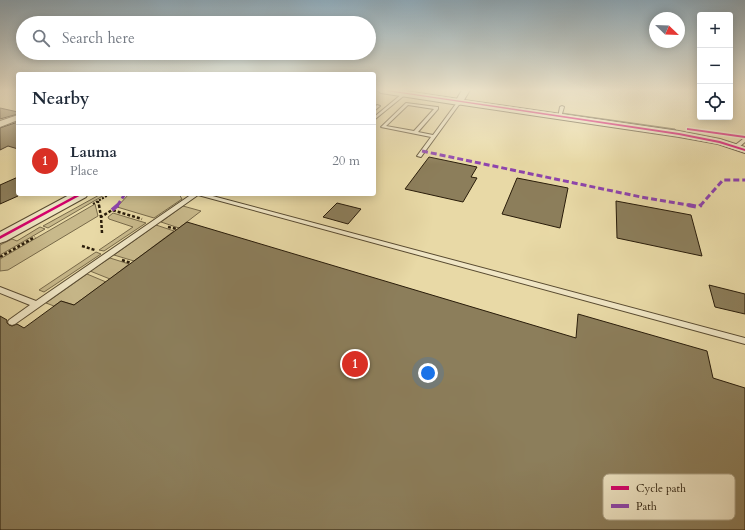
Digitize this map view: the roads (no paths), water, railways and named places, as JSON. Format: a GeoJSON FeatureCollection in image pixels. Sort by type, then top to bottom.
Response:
{"type":"FeatureCollection","features":[{"type":"Feature","properties":{"kind":"street"},"geometry":{"type":"LineString","coordinates":[[544,115],[690,136],[745,150]]}},
{"type":"Feature","properties":{"kind":"street"},"geometry":{"type":"LineString","coordinates":[[0,124],[16,118]]}},
{"type":"Feature","properties":{"kind":"street"},"geometry":{"type":"LineString","coordinates":[[0,238],[77,196]]}},
{"type":"Feature","properties":{"kind":"lane"},"geometry":{"type":"LineString","coordinates":[[396,115],[383,127],[433,136]]}},
{"type":"Feature","properties":{"kind":"lane"},"geometry":{"type":"LineString","coordinates":[[415,133],[431,115]]}},
{"type":"Feature","properties":{"kind":"lane"},"geometry":{"type":"LineString","coordinates":[[419,156],[449,115]]}},
{"type":"Feature","properties":{"kind":"lane"},"geometry":{"type":"LineString","coordinates":[[736,147],[745,140]]}},
{"type":"Feature","properties":{"kind":"lane"},"geometry":{"type":"LineString","coordinates":[[12,322],[195,196]]}},
{"type":"Feature","properties":{"kind":"lane"},"geometry":{"type":"LineString","coordinates":[[205,196],[745,341]]}},
{"type":"Feature","properties":{"kind":"lane"},"geometry":{"type":"LineString","coordinates":[[0,290],[37,304]]}},
{"type":"Feature","properties":{"kind":"place","name":"Lauma"},"geometry":{"type":"Point","coordinates":[355,364]}}]}
